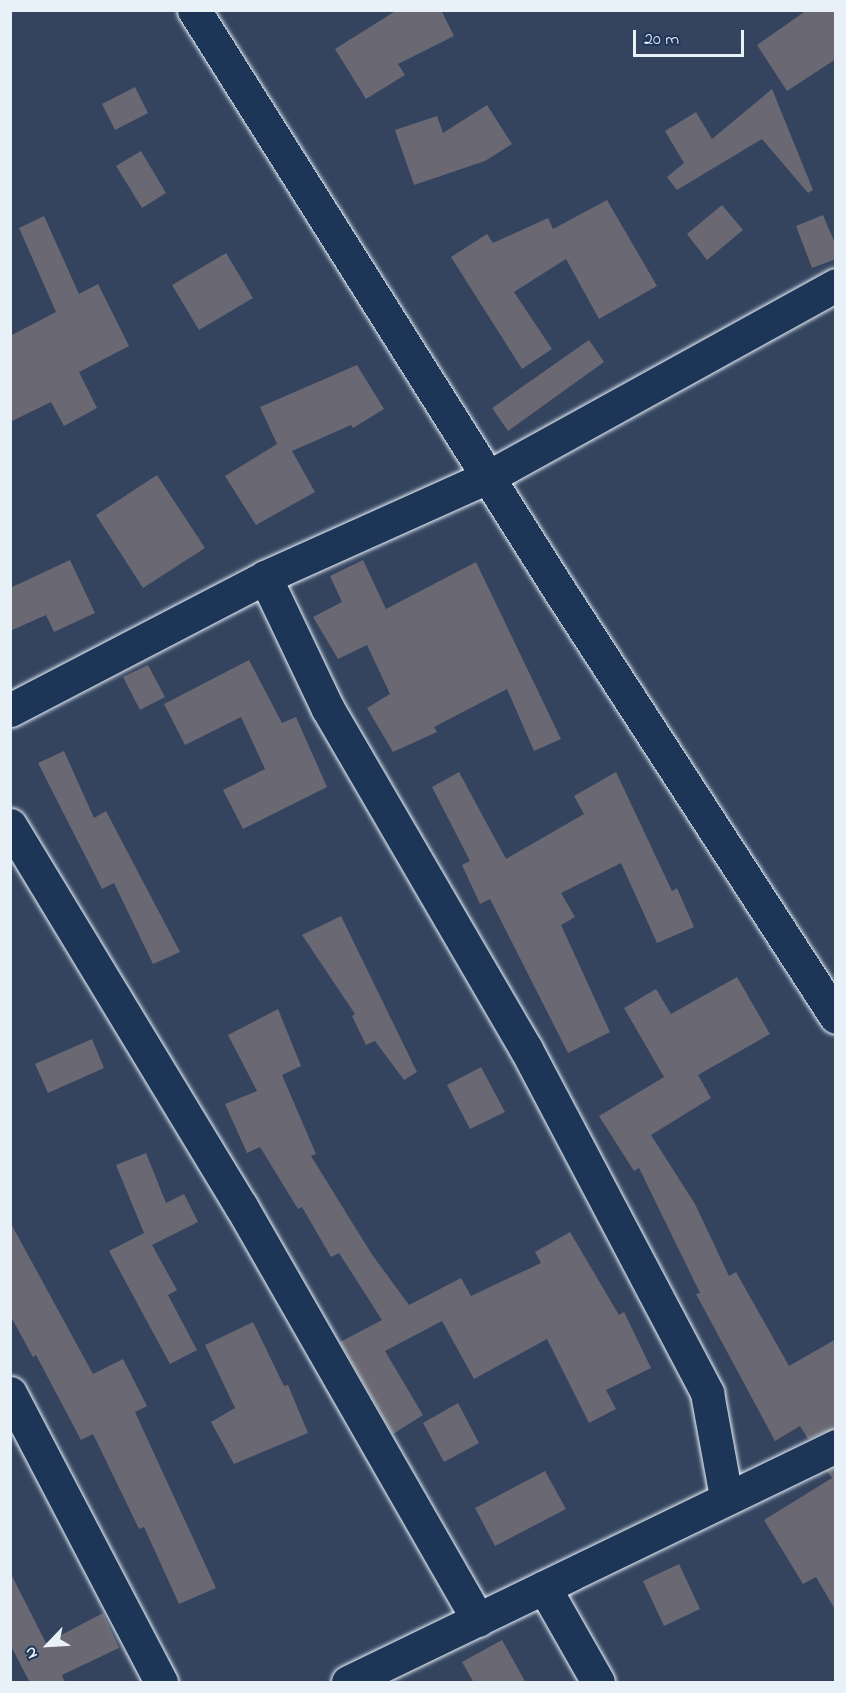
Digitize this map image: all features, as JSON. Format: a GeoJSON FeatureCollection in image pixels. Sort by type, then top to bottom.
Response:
{"type":"FeatureCollection","features":[{"type":"Feature","properties":{"kind":"street"},"geometry":{"type":"LineString","coordinates":[[194,10],[836,1017]]}},
{"type":"Feature","properties":{"kind":"street"},"geometry":{"type":"LineString","coordinates":[[10,710],[265,577],[490,476],[836,285]]}},
{"type":"Feature","properties":{"kind":"street"},"geometry":{"type":"LineString","coordinates":[[265,577],[328,709],[526,1049],[706,1393],[726,1497]]}},
{"type":"Feature","properties":{"kind":"street"},"geometry":{"type":"LineString","coordinates":[[10,825],[241,1206],[478,1620]]}},
{"type":"Feature","properties":{"kind":"street"},"geometry":{"type":"LineString","coordinates":[[10,1393],[161,1683]]}},
{"type":"Feature","properties":{"kind":"street"},"geometry":{"type":"LineString","coordinates":[[348,1683],[726,1497],[836,1446]]}},
{"type":"Feature","properties":{"kind":"street"},"geometry":{"type":"LineString","coordinates":[[544,1587],[598,1683]]}},
{"type":"Feature","properties":{"kind":"building"},"geometry":{"type":"Polygon","coordinates":[[[397,10],[441,10],[454,36],[398,64],[405,75],[366,99],[335,49],[397,10]]]}},
{"type":"Feature","properties":{"kind":"building"},"geometry":{"type":"Polygon","coordinates":[[[807,10],[836,10],[836,59],[787,91],[757,45],[807,10]]]}},
{"type":"Feature","properties":{"kind":"building"},"geometry":{"type":"Polygon","coordinates":[[[135,87],[148,113],[115,130],[102,104],[135,87]]]}},
{"type":"Feature","properties":{"kind":"building"},"geometry":{"type":"Polygon","coordinates":[[[772,89],[813,190],[808,193],[762,139],[677,190],[667,177],[684,163],[665,131],[696,112],[712,139],[772,89]]]}},
{"type":"Feature","properties":{"kind":"building"},"geometry":{"type":"Polygon","coordinates":[[[487,105],[512,144],[485,161],[414,185],[395,130],[437,116],[443,133],[487,105]]]}},
{"type":"Feature","properties":{"kind":"building"},"geometry":{"type":"Polygon","coordinates":[[[141,151],[166,193],[142,208],[116,166],[141,151]]]}},
{"type":"Feature","properties":{"kind":"building"},"geometry":{"type":"Polygon","coordinates":[[[607,200],[657,286],[599,319],[566,259],[514,292],[552,349],[522,369],[451,257],[487,234],[493,243],[548,218],[553,229],[607,200]]]}},
{"type":"Feature","properties":{"kind":"building"},"geometry":{"type":"Polygon","coordinates":[[[722,205],[743,230],[707,260],[687,234],[722,205]]]}},
{"type":"Feature","properties":{"kind":"building"},"geometry":{"type":"Polygon","coordinates":[[[823,215],[836,246],[836,259],[812,268],[796,226],[823,215]]]}},
{"type":"Feature","properties":{"kind":"building"},"geometry":{"type":"Polygon","coordinates":[[[44,216],[79,294],[98,284],[129,346],[79,372],[97,408],[64,426],[51,402],[10,422],[10,336],[56,312],[19,228],[44,216]]]}},
{"type":"Feature","properties":{"kind":"building"},"geometry":{"type":"Polygon","coordinates":[[[226,253],[253,298],[199,330],[172,285],[226,253]]]}},
{"type":"Feature","properties":{"kind":"building"},"geometry":{"type":"Polygon","coordinates":[[[589,340],[604,362],[508,431],[492,408],[589,340]]]}},
{"type":"Feature","properties":{"kind":"building"},"geometry":{"type":"Polygon","coordinates":[[[357,365],[384,409],[353,428],[351,425],[292,451],[315,492],[256,525],[225,476],[277,444],[260,407],[357,365]]]}},
{"type":"Feature","properties":{"kind":"building"},"geometry":{"type":"Polygon","coordinates":[[[157,475],[205,548],[143,588],[96,515],[157,475]]]}},
{"type":"Feature","properties":{"kind":"building"},"geometry":{"type":"Polygon","coordinates":[[[70,560],[95,613],[54,632],[46,615],[10,631],[10,588],[70,560]]]}},
{"type":"Feature","properties":{"kind":"building"},"geometry":{"type":"Polygon","coordinates":[[[363,560],[386,609],[476,562],[561,739],[534,751],[507,689],[434,727],[437,732],[393,752],[367,708],[390,694],[367,645],[338,659],[313,617],[342,602],[330,576],[363,560]]]}},
{"type":"Feature","properties":{"kind":"building"},"geometry":{"type":"Polygon","coordinates":[[[249,660],[282,723],[296,717],[327,787],[243,829],[223,790],[265,769],[241,717],[185,745],[164,704],[249,660]]]}},
{"type":"Feature","properties":{"kind":"building"},"geometry":{"type":"Polygon","coordinates":[[[148,665],[165,697],[140,710],[123,677],[148,665]]]}},
{"type":"Feature","properties":{"kind":"building"},"geometry":{"type":"Polygon","coordinates":[[[64,751],[94,818],[106,811],[180,952],[153,964],[114,883],[102,889],[38,763],[64,751]]]}},
{"type":"Feature","properties":{"kind":"building"},"geometry":{"type":"Polygon","coordinates":[[[459,772],[506,859],[584,814],[574,796],[616,772],[672,891],[677,888],[694,927],[657,943],[621,863],[561,893],[575,917],[561,925],[610,1032],[568,1053],[490,899],[480,904],[462,865],[470,861],[432,787],[459,772]]]}},
{"type":"Feature","properties":{"kind":"building"},"geometry":{"type":"Polygon","coordinates":[[[341,916],[417,1072],[404,1080],[375,1041],[366,1045],[352,1016],[355,1014],[302,935],[341,916]]]}},
{"type":"Feature","properties":{"kind":"building"},"geometry":{"type":"Polygon","coordinates":[[[737,977],[770,1034],[698,1075],[711,1098],[651,1135],[695,1204],[729,1276],[736,1272],[789,1366],[836,1339],[836,1428],[808,1439],[800,1426],[775,1441],[696,1294],[700,1293],[639,1168],[634,1171],[599,1116],[664,1077],[624,1008],[656,989],[671,1014],[737,977]]]}},
{"type":"Feature","properties":{"kind":"building"},"geometry":{"type":"Polygon","coordinates":[[[278,1009],[301,1066],[282,1075],[316,1154],[311,1156],[371,1253],[409,1305],[461,1278],[471,1296],[541,1263],[535,1252],[570,1232],[619,1315],[624,1312],[651,1368],[606,1390],[616,1409],[589,1423],[547,1339],[474,1379],[442,1321],[385,1351],[423,1415],[393,1434],[340,1342],[382,1320],[339,1253],[331,1257],[302,1207],[298,1209],[260,1147],[247,1153],[225,1104],[257,1091],[228,1035],[278,1009]]]}},
{"type":"Feature","properties":{"kind":"building"},"geometry":{"type":"Polygon","coordinates":[[[92,1039],[104,1068],[48,1093],[35,1064],[92,1039]]]}},
{"type":"Feature","properties":{"kind":"building"},"geometry":{"type":"Polygon","coordinates":[[[481,1067],[505,1112],[470,1129],[447,1085],[481,1067]]]}},
{"type":"Feature","properties":{"kind":"building"},"geometry":{"type":"Polygon","coordinates":[[[146,1153],[166,1203],[184,1194],[198,1222],[152,1245],[177,1290],[168,1295],[197,1350],[170,1364],[109,1251],[144,1233],[116,1165],[146,1153]]]}},
{"type":"Feature","properties":{"kind":"building"},"geometry":{"type":"Polygon","coordinates":[[[10,1222],[93,1374],[123,1359],[147,1406],[135,1412],[216,1588],[179,1604],[144,1527],[139,1529],[93,1434],[81,1440],[36,1355],[33,1357],[10,1315],[10,1222]]]}},
{"type":"Feature","properties":{"kind":"building"},"geometry":{"type":"Polygon","coordinates":[[[253,1322],[284,1386],[288,1385],[308,1433],[234,1464],[211,1422],[235,1408],[205,1345],[253,1322]]]}},
{"type":"Feature","properties":{"kind":"building"},"geometry":{"type":"Polygon","coordinates":[[[458,1403],[479,1443],[444,1462],[423,1423],[458,1403]]]}},
{"type":"Feature","properties":{"kind":"building"},"geometry":{"type":"Polygon","coordinates":[[[836,1467],[836,1611],[816,1577],[803,1584],[764,1520],[832,1478],[827,1471],[836,1467]]]}},
{"type":"Feature","properties":{"kind":"building"},"geometry":{"type":"Polygon","coordinates":[[[545,1471],[566,1509],[495,1546],[475,1508],[545,1471]]]}},
{"type":"Feature","properties":{"kind":"building"},"geometry":{"type":"Polygon","coordinates":[[[679,1564],[700,1609],[664,1626],[643,1581],[679,1564]]]}},
{"type":"Feature","properties":{"kind":"building"},"geometry":{"type":"Polygon","coordinates":[[[10,1572],[46,1643],[103,1613],[119,1648],[62,1675],[65,1683],[30,1683],[10,1644],[10,1572]]]}},
{"type":"Feature","properties":{"kind":"building"},"geometry":{"type":"Polygon","coordinates":[[[502,1640],[526,1683],[474,1683],[462,1662],[502,1640]]]}}]}
